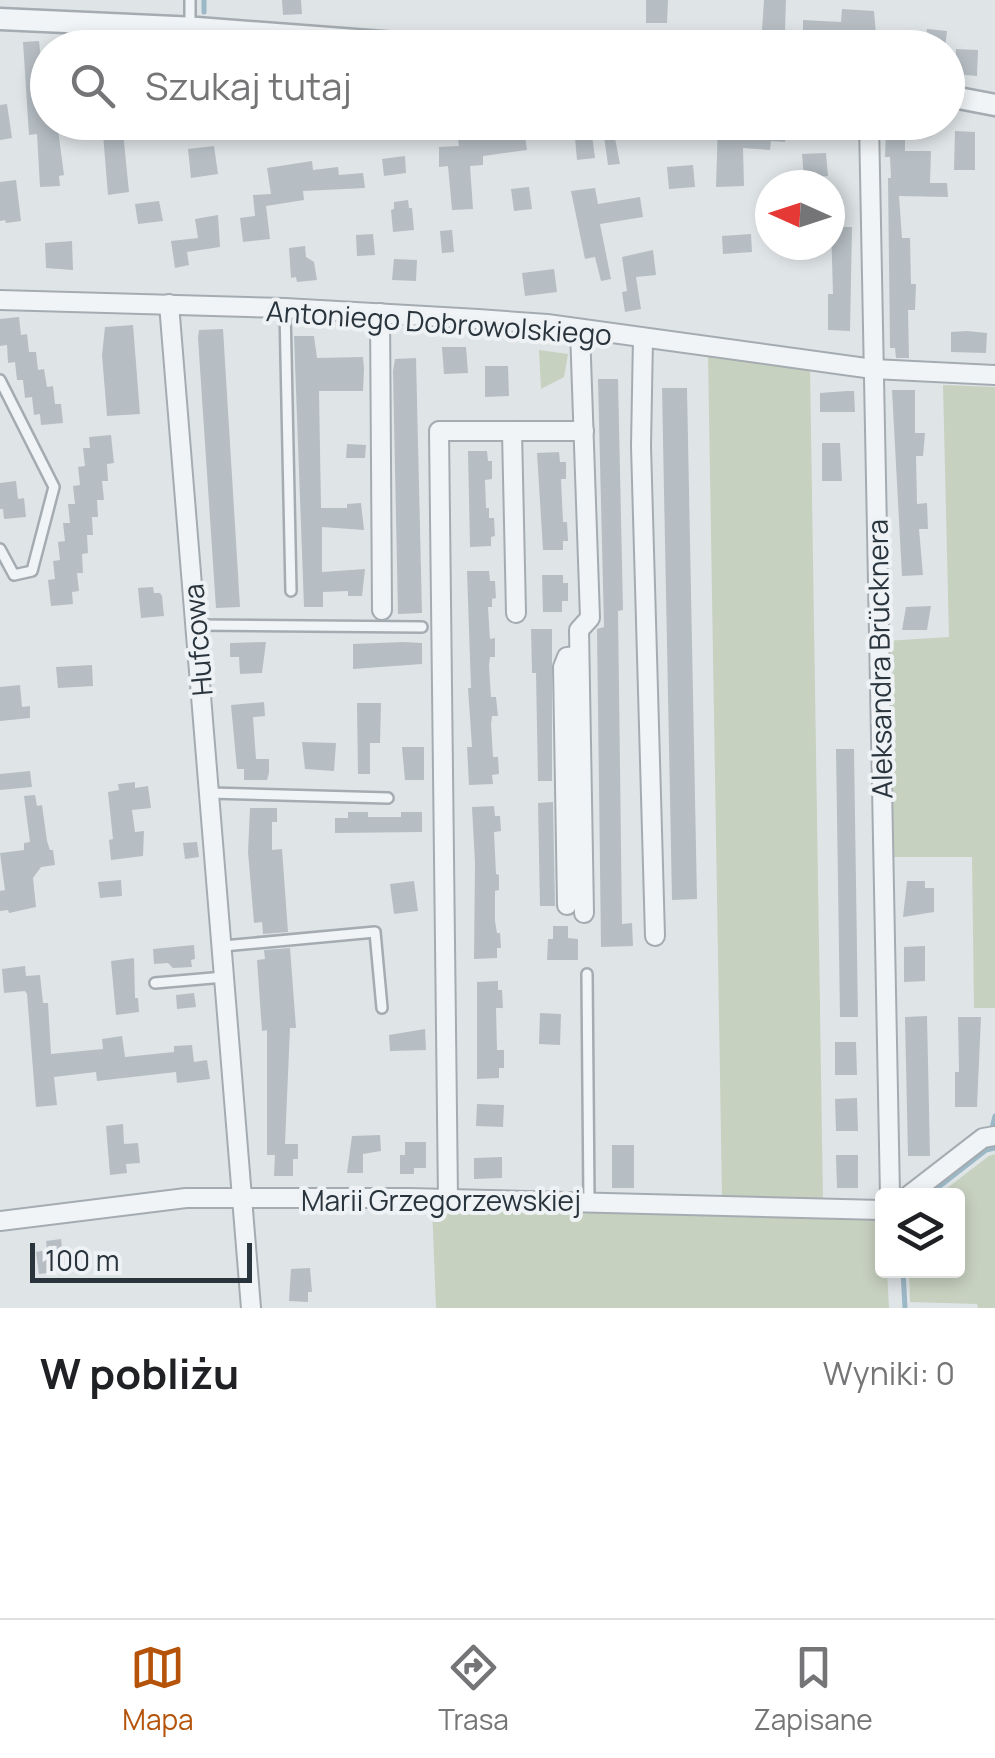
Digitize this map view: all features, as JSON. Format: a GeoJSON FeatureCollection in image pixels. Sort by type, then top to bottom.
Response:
{"type":"FeatureCollection","features":[{"type":"Feature","properties":{"kind":"street"},"geometry":{"type":"LineString","coordinates":[[0,20],[217,30]]}},
{"type":"Feature","properties":{"kind":"street"},"geometry":{"type":"LineString","coordinates":[[965,99],[995,105]]}},
{"type":"Feature","properties":{"kind":"street","name":"Aleksandra Brücknera"},"geometry":{"type":"LineString","coordinates":[[868,140],[890,1188]]}},
{"type":"Feature","properties":{"kind":"street","name":"Antoniego Dobrowolskiego"},"geometry":{"type":"LineString","coordinates":[[0,300],[285,308],[513,322],[874,368],[995,374]]}},
{"type":"Feature","properties":{"kind":"street","name":"Hufcowa"},"geometry":{"type":"LineString","coordinates":[[169,304],[251,1308]]}},
{"type":"Feature","properties":{"kind":"street"},"geometry":{"type":"LineString","coordinates":[[380,314],[382,610]]}},
{"type":"Feature","properties":{"kind":"street"},"geometry":{"type":"LineString","coordinates":[[576,909],[579,630],[590,618],[580,330]]}},
{"type":"Feature","properties":{"kind":"street"},"geometry":{"type":"LineString","coordinates":[[643,338],[642,485],[655,936]]}},
{"type":"Feature","properties":{"kind":"street"},"geometry":{"type":"LineString","coordinates":[[448,1199],[439,431],[584,431]]}},
{"type":"Feature","properties":{"kind":"street"},"geometry":{"type":"LineString","coordinates":[[512,431],[516,613]]}},
{"type":"Feature","properties":{"kind":"street"},"geometry":{"type":"LineString","coordinates":[[918,1188],[982,1138],[995,1136]]}},
{"type":"Feature","properties":{"kind":"street","name":"Marii Grzegorzewskiej"},"geometry":{"type":"LineString","coordinates":[[0,1221],[186,1198],[589,1201],[875,1210]]}},
{"type":"Feature","properties":{"kind":"lane"},"geometry":{"type":"LineString","coordinates":[[190,0],[190,28]]}},
{"type":"Feature","properties":{"kind":"lane"},"geometry":{"type":"LineString","coordinates":[[285,308],[291,592]]}},
{"type":"Feature","properties":{"kind":"lane"},"geometry":{"type":"LineString","coordinates":[[0,380],[54,487],[32,572],[14,575],[0,548]]}},
{"type":"Feature","properties":{"kind":"lane"},"geometry":{"type":"LineString","coordinates":[[196,625],[422,628]]}},
{"type":"Feature","properties":{"kind":"lane"},"geometry":{"type":"LineString","coordinates":[[210,793],[388,798]]}},
{"type":"Feature","properties":{"kind":"lane"},"geometry":{"type":"LineString","coordinates":[[222,946],[375,932],[382,1008]]}},
{"type":"Feature","properties":{"kind":"lane"},"geometry":{"type":"LineString","coordinates":[[587,974],[589,1201]]}},
{"type":"Feature","properties":{"kind":"lane"},"geometry":{"type":"LineString","coordinates":[[155,983],[224,976]]}},
{"type":"Feature","properties":{"kind":"green space"},"geometry":{"type":"Polygon","coordinates":[[[539,350],[568,354],[564,377],[541,389],[539,350]]]}},
{"type":"Feature","properties":{"kind":"green space"},"geometry":{"type":"Polygon","coordinates":[[[708,353],[810,367],[823,1202],[722,1198],[708,353]]]}},
{"type":"Feature","properties":{"kind":"green space"},"geometry":{"type":"Polygon","coordinates":[[[943,385],[995,387],[995,1008],[974,1008],[972,857],[889,857],[885,641],[949,637],[943,385]]]}},
{"type":"Feature","properties":{"kind":"green space"},"geometry":{"type":"Polygon","coordinates":[[[995,1154],[995,1308],[910,1302],[909,1278],[965,1278],[965,1188],[947,1188],[995,1154]]]}},
{"type":"Feature","properties":{"kind":"green space"},"geometry":{"type":"Polygon","coordinates":[[[432,1206],[875,1219],[875,1278],[887,1278],[889,1308],[436,1308],[432,1206]]]}},
{"type":"Feature","properties":{"kind":"building"},"geometry":{"type":"Polygon","coordinates":[[[282,0],[301,0],[302,14],[283,15],[282,0]]]}},
{"type":"Feature","properties":{"kind":"building"},"geometry":{"type":"Polygon","coordinates":[[[646,0],[668,0],[667,23],[646,23],[646,0]]]}},
{"type":"Feature","properties":{"kind":"building"},"geometry":{"type":"Polygon","coordinates":[[[764,0],[786,0],[785,30],[762,30],[764,0]]]}},
{"type":"Feature","properties":{"kind":"building"},"geometry":{"type":"Polygon","coordinates":[[[842,9],[874,11],[876,30],[803,30],[803,20],[841,22],[842,9]]]}},
{"type":"Feature","properties":{"kind":"building"},"geometry":{"type":"Polygon","coordinates":[[[23,42],[30,42],[29,135],[23,42]]]}},
{"type":"Feature","properties":{"kind":"building"},"geometry":{"type":"Polygon","coordinates":[[[965,49],[978,50],[977,76],[965,75],[965,49]]]}},
{"type":"Feature","properties":{"kind":"building"},"geometry":{"type":"Polygon","coordinates":[[[7,104],[12,138],[0,140],[0,105],[7,104]]]}},
{"type":"Feature","properties":{"kind":"building"},"geometry":{"type":"Polygon","coordinates":[[[965,132],[975,132],[975,170],[954,170],[955,140],[965,140],[965,132]]]}},
{"type":"Feature","properties":{"kind":"building"},"geometry":{"type":"Polygon","coordinates":[[[37,140],[59,140],[64,175],[59,176],[60,186],[40,187],[37,140]]]}},
{"type":"Feature","properties":{"kind":"building"},"geometry":{"type":"Polygon","coordinates":[[[103,140],[124,140],[129,192],[108,195],[103,140]]]}},
{"type":"Feature","properties":{"kind":"building"},"geometry":{"type":"Polygon","coordinates":[[[458,140],[526,140],[527,150],[483,156],[483,165],[470,166],[473,209],[452,210],[448,166],[439,167],[439,147],[459,146],[458,140]]]}},
{"type":"Feature","properties":{"kind":"building"},"geometry":{"type":"Polygon","coordinates":[[[575,140],[593,140],[595,158],[577,160],[575,140]]]}},
{"type":"Feature","properties":{"kind":"building"},"geometry":{"type":"Polygon","coordinates":[[[605,140],[615,140],[620,164],[608,165],[605,140]]]}},
{"type":"Feature","properties":{"kind":"building"},"geometry":{"type":"Polygon","coordinates":[[[717,140],[785,140],[771,141],[770,150],[743,148],[744,186],[716,187],[717,140]]]}},
{"type":"Feature","properties":{"kind":"building"},"geometry":{"type":"Polygon","coordinates":[[[886,140],[905,140],[905,151],[931,151],[930,183],[947,183],[948,197],[899,196],[902,238],[910,238],[911,284],[916,284],[915,310],[908,310],[909,358],[896,358],[895,348],[890,348],[891,178],[890,157],[885,157],[886,140]]]}},
{"type":"Feature","properties":{"kind":"building"},"geometry":{"type":"Polygon","coordinates":[[[214,146],[218,174],[191,178],[188,149],[214,146]]]}},
{"type":"Feature","properties":{"kind":"building"},"geometry":{"type":"Polygon","coordinates":[[[826,153],[827,170],[803,170],[802,154],[826,153]]]}},
{"type":"Feature","properties":{"kind":"building"},"geometry":{"type":"Polygon","coordinates":[[[405,156],[406,173],[384,176],[382,159],[405,156]]]}},
{"type":"Feature","properties":{"kind":"building"},"geometry":{"type":"Polygon","coordinates":[[[312,161],[313,170],[338,167],[339,175],[363,173],[365,188],[303,191],[304,200],[266,206],[270,239],[243,242],[240,218],[255,216],[253,195],[271,194],[267,168],[312,161]]]}},
{"type":"Feature","properties":{"kind":"building"},"geometry":{"type":"Polygon","coordinates":[[[693,165],[695,187],[669,189],[667,167],[693,165]]]}},
{"type":"Feature","properties":{"kind":"building"},"geometry":{"type":"Polygon","coordinates":[[[16,180],[21,221],[6,223],[0,221],[0,182],[16,180]]]}},
{"type":"Feature","properties":{"kind":"building"},"geometry":{"type":"Polygon","coordinates":[[[529,187],[532,209],[514,211],[511,189],[529,187]]]}},
{"type":"Feature","properties":{"kind":"building"},"geometry":{"type":"Polygon","coordinates":[[[595,188],[598,204],[640,197],[643,217],[600,224],[611,279],[601,281],[595,257],[585,259],[571,191],[595,188]]]}},
{"type":"Feature","properties":{"kind":"building"},"geometry":{"type":"Polygon","coordinates":[[[408,200],[414,230],[393,232],[394,202],[408,200]]]}},
{"type":"Feature","properties":{"kind":"building"},"geometry":{"type":"Polygon","coordinates":[[[159,201],[163,221],[138,224],[135,204],[159,201]]]}},
{"type":"Feature","properties":{"kind":"building"},"geometry":{"type":"Polygon","coordinates":[[[218,215],[220,247],[187,252],[189,265],[175,268],[171,241],[198,238],[195,219],[218,215]]]}},
{"type":"Feature","properties":{"kind":"building"},"geometry":{"type":"Polygon","coordinates":[[[845,227],[852,227],[850,331],[828,330],[828,294],[833,294],[832,260],[845,260],[845,227]]]}},
{"type":"Feature","properties":{"kind":"building"},"geometry":{"type":"Polygon","coordinates":[[[452,230],[454,252],[442,253],[440,231],[452,230]]]}},
{"type":"Feature","properties":{"kind":"building"},"geometry":{"type":"Polygon","coordinates":[[[373,234],[375,255],[357,256],[356,235],[373,234]]]}},
{"type":"Feature","properties":{"kind":"building"},"geometry":{"type":"Polygon","coordinates":[[[751,234],[752,252],[723,254],[722,236],[751,234]]]}},
{"type":"Feature","properties":{"kind":"building"},"geometry":{"type":"Polygon","coordinates":[[[72,241],[73,270],[46,268],[45,243],[72,241]]]}},
{"type":"Feature","properties":{"kind":"building"},"geometry":{"type":"Polygon","coordinates":[[[305,246],[306,257],[314,262],[317,280],[297,282],[296,277],[291,278],[289,248],[305,246]]]}},
{"type":"Feature","properties":{"kind":"building"},"geometry":{"type":"Polygon","coordinates":[[[653,250],[656,275],[636,277],[641,309],[625,312],[622,292],[627,291],[622,257],[653,250]]]}},
{"type":"Feature","properties":{"kind":"building"},"geometry":{"type":"Polygon","coordinates":[[[394,259],[417,260],[416,281],[392,280],[394,259]]]}},
{"type":"Feature","properties":{"kind":"building"},"geometry":{"type":"Polygon","coordinates":[[[554,269],[557,292],[525,296],[522,273],[554,269]]]}},
{"type":"Feature","properties":{"kind":"building"},"geometry":{"type":"Polygon","coordinates":[[[19,317],[21,335],[27,334],[29,352],[36,352],[38,370],[44,369],[47,387],[53,386],[55,404],[61,404],[63,423],[41,425],[40,414],[34,415],[32,397],[25,398],[23,380],[17,380],[15,362],[8,363],[7,345],[0,346],[0,319],[19,317]]]}},
{"type":"Feature","properties":{"kind":"building"},"geometry":{"type":"Polygon","coordinates":[[[133,325],[140,414],[107,416],[102,355],[105,327],[133,325]]]}},
{"type":"Feature","properties":{"kind":"building"},"geometry":{"type":"Polygon","coordinates":[[[223,329],[240,607],[216,608],[198,338],[199,330],[223,329]]]}},
{"type":"Feature","properties":{"kind":"building"},"geometry":{"type":"Polygon","coordinates":[[[951,332],[987,333],[986,353],[951,352],[951,332]]]}},
{"type":"Feature","properties":{"kind":"building"},"geometry":{"type":"Polygon","coordinates":[[[294,336],[314,336],[317,358],[363,357],[363,391],[319,391],[321,508],[347,508],[347,504],[361,503],[364,530],[322,527],[322,572],[365,569],[362,596],[348,596],[348,591],[323,592],[323,607],[304,607],[294,336]]]}},
{"type":"Feature","properties":{"kind":"building"},"geometry":{"type":"Polygon","coordinates":[[[442,347],[466,347],[468,373],[444,374],[442,347]]]}},
{"type":"Feature","properties":{"kind":"building"},"geometry":{"type":"Polygon","coordinates":[[[416,358],[422,613],[398,614],[393,371],[395,359],[416,358]]]}},
{"type":"Feature","properties":{"kind":"building"},"geometry":{"type":"Polygon","coordinates":[[[485,366],[508,366],[509,396],[485,397],[485,366]]]}},
{"type":"Feature","properties":{"kind":"building"},"geometry":{"type":"Polygon","coordinates":[[[598,379],[618,379],[623,610],[618,611],[622,924],[632,923],[633,946],[601,947],[597,629],[604,627],[598,379]]]}},
{"type":"Feature","properties":{"kind":"building"},"geometry":{"type":"Polygon","coordinates":[[[662,388],[687,388],[697,899],[672,900],[662,388]]]}},
{"type":"Feature","properties":{"kind":"building"},"geometry":{"type":"Polygon","coordinates":[[[892,390],[915,390],[915,433],[925,433],[923,456],[916,456],[917,504],[927,503],[928,529],[919,529],[923,575],[902,576],[892,390]]]}},
{"type":"Feature","properties":{"kind":"building"},"geometry":{"type":"Polygon","coordinates":[[[854,391],[855,412],[820,412],[820,393],[854,391]]]}},
{"type":"Feature","properties":{"kind":"building"},"geometry":{"type":"Polygon","coordinates":[[[111,435],[114,463],[107,464],[108,481],[102,481],[104,500],[97,500],[98,517],[92,517],[93,535],[87,535],[83,573],[77,573],[79,591],[72,592],[73,604],[51,606],[48,580],[55,579],[53,561],[60,560],[58,542],[65,541],[63,523],[70,523],[68,504],[75,504],[73,486],[80,485],[78,467],[85,466],[83,448],[90,448],[89,437],[111,435]]]}},
{"type":"Feature","properties":{"kind":"building"},"geometry":{"type":"Polygon","coordinates":[[[822,443],[840,443],[842,481],[822,481],[822,443]]]}},
{"type":"Feature","properties":{"kind":"building"},"geometry":{"type":"Polygon","coordinates":[[[347,444],[366,445],[365,458],[346,458],[347,444]]]}},
{"type":"Feature","properties":{"kind":"building"},"geometry":{"type":"Polygon","coordinates":[[[468,451],[487,451],[488,461],[492,461],[492,479],[485,480],[486,508],[489,518],[494,518],[491,546],[470,547],[468,451]]]}},
{"type":"Feature","properties":{"kind":"building"},"geometry":{"type":"Polygon","coordinates":[[[559,452],[560,462],[566,462],[566,479],[561,479],[568,541],[563,541],[563,550],[543,550],[537,453],[559,452]]]}},
{"type":"Feature","properties":{"kind":"building"},"geometry":{"type":"Polygon","coordinates":[[[16,481],[18,499],[24,498],[26,517],[4,519],[0,483],[16,481]]]}},
{"type":"Feature","properties":{"kind":"building"},"geometry":{"type":"Polygon","coordinates":[[[467,571],[489,571],[490,581],[495,581],[496,598],[488,607],[490,639],[495,638],[495,657],[490,657],[489,666],[491,697],[496,697],[498,716],[492,716],[491,724],[493,757],[498,757],[499,774],[492,775],[493,784],[469,785],[467,747],[472,747],[467,571]]]}},
{"type":"Feature","properties":{"kind":"building"},"geometry":{"type":"Polygon","coordinates":[[[542,575],[563,575],[563,583],[568,583],[568,601],[562,601],[562,612],[543,612],[542,575]]]}},
{"type":"Feature","properties":{"kind":"building"},"geometry":{"type":"Polygon","coordinates":[[[153,587],[154,593],[162,596],[164,616],[141,618],[138,588],[153,587]]]}},
{"type":"Feature","properties":{"kind":"building"},"geometry":{"type":"Polygon","coordinates":[[[931,606],[927,630],[902,630],[906,607],[931,606]]]}},
{"type":"Feature","properties":{"kind":"building"},"geometry":{"type":"Polygon","coordinates":[[[531,629],[552,629],[552,781],[538,781],[531,629]]]}},
{"type":"Feature","properties":{"kind":"building"},"geometry":{"type":"Polygon","coordinates":[[[266,642],[262,673],[240,674],[239,657],[230,657],[230,643],[266,642]]]}},
{"type":"Feature","properties":{"kind":"building"},"geometry":{"type":"Polygon","coordinates":[[[422,643],[422,664],[353,669],[353,644],[422,643]]]}},
{"type":"Feature","properties":{"kind":"building"},"geometry":{"type":"Polygon","coordinates":[[[92,665],[93,686],[58,688],[56,667],[92,665]]]}},
{"type":"Feature","properties":{"kind":"building"},"geometry":{"type":"Polygon","coordinates":[[[20,685],[22,707],[30,706],[30,718],[0,721],[0,687],[20,685]]]}},
{"type":"Feature","properties":{"kind":"building"},"geometry":{"type":"Polygon","coordinates":[[[264,702],[265,716],[253,717],[256,759],[269,759],[269,773],[267,780],[244,780],[244,769],[237,769],[231,705],[264,702]]]}},
{"type":"Feature","properties":{"kind":"building"},"geometry":{"type":"Polygon","coordinates":[[[357,703],[381,703],[380,743],[370,743],[370,774],[358,774],[357,703]]]}},
{"type":"Feature","properties":{"kind":"building"},"geometry":{"type":"Polygon","coordinates":[[[302,742],[336,743],[334,771],[305,769],[302,742]]]}},
{"type":"Feature","properties":{"kind":"building"},"geometry":{"type":"Polygon","coordinates":[[[402,747],[424,747],[424,780],[405,780],[402,747]]]}},
{"type":"Feature","properties":{"kind":"building"},"geometry":{"type":"Polygon","coordinates":[[[836,749],[854,749],[858,1017],[840,1017],[836,749]]]}},
{"type":"Feature","properties":{"kind":"building"},"geometry":{"type":"Polygon","coordinates":[[[30,771],[32,787],[0,790],[0,774],[30,771]]]}},
{"type":"Feature","properties":{"kind":"building"},"geometry":{"type":"Polygon","coordinates":[[[135,782],[135,788],[148,786],[151,808],[132,810],[135,832],[144,831],[143,856],[111,860],[108,792],[119,790],[118,784],[135,782]]]}},
{"type":"Feature","properties":{"kind":"building"},"geometry":{"type":"Polygon","coordinates":[[[35,795],[37,806],[42,805],[55,865],[41,867],[33,878],[36,907],[0,911],[0,891],[5,890],[0,853],[24,850],[24,843],[30,842],[24,796],[35,795]]]}},
{"type":"Feature","properties":{"kind":"building"},"geometry":{"type":"Polygon","coordinates":[[[553,802],[555,906],[540,906],[538,803],[553,802]]]}},
{"type":"Feature","properties":{"kind":"building"},"geometry":{"type":"Polygon","coordinates":[[[494,806],[495,816],[500,816],[501,831],[494,832],[499,875],[495,921],[501,948],[497,948],[497,958],[474,959],[472,807],[494,806]]]}},
{"type":"Feature","properties":{"kind":"building"},"geometry":{"type":"Polygon","coordinates":[[[250,808],[277,808],[277,822],[272,822],[272,850],[282,849],[288,932],[263,934],[262,922],[254,923],[248,852],[250,808]]]}},
{"type":"Feature","properties":{"kind":"building"},"geometry":{"type":"Polygon","coordinates":[[[348,812],[368,812],[368,817],[401,817],[401,812],[422,812],[422,832],[335,833],[335,818],[348,818],[348,812]]]}},
{"type":"Feature","properties":{"kind":"building"},"geometry":{"type":"Polygon","coordinates":[[[197,842],[199,857],[185,859],[183,843],[197,842]]]}},
{"type":"Feature","properties":{"kind":"building"},"geometry":{"type":"Polygon","coordinates":[[[121,880],[122,896],[100,898],[98,882],[121,880]]]}},
{"type":"Feature","properties":{"kind":"building"},"geometry":{"type":"Polygon","coordinates":[[[414,881],[418,911],[394,914],[390,884],[414,881]]]}},
{"type":"Feature","properties":{"kind":"building"},"geometry":{"type":"Polygon","coordinates":[[[907,881],[925,881],[925,888],[934,888],[934,912],[903,917],[907,881]]]}},
{"type":"Feature","properties":{"kind":"building"},"geometry":{"type":"Polygon","coordinates":[[[553,926],[568,926],[568,938],[578,939],[578,960],[547,960],[553,926]]]}},
{"type":"Feature","properties":{"kind":"building"},"geometry":{"type":"Polygon","coordinates":[[[194,945],[192,967],[154,964],[153,949],[194,945]]]}},
{"type":"Feature","properties":{"kind":"building"},"geometry":{"type":"Polygon","coordinates":[[[925,946],[925,981],[904,982],[904,947],[925,946]]]}},
{"type":"Feature","properties":{"kind":"building"},"geometry":{"type":"Polygon","coordinates":[[[290,948],[296,1028],[290,1028],[285,1144],[298,1144],[298,1159],[293,1159],[293,1176],[274,1176],[275,1155],[267,1155],[267,1030],[262,1031],[257,960],[265,959],[264,950],[290,948]]]}},
{"type":"Feature","properties":{"kind":"building"},"geometry":{"type":"Polygon","coordinates":[[[134,958],[139,1012],[116,1015],[111,961],[134,958]]]}},
{"type":"Feature","properties":{"kind":"building"},"geometry":{"type":"Polygon","coordinates":[[[25,966],[26,976],[40,975],[43,1003],[48,1003],[51,1054],[103,1049],[102,1039],[122,1036],[125,1057],[174,1052],[174,1046],[192,1045],[194,1062],[207,1060],[210,1079],[177,1083],[176,1072],[97,1081],[96,1072],[54,1077],[57,1105],[36,1107],[27,994],[4,993],[2,969],[25,966]]]}},
{"type":"Feature","properties":{"kind":"building"},"geometry":{"type":"Polygon","coordinates":[[[498,981],[503,1008],[496,1008],[497,1050],[504,1050],[504,1068],[499,1068],[499,1078],[477,1079],[477,982],[498,981]]]}},
{"type":"Feature","properties":{"kind":"building"},"geometry":{"type":"Polygon","coordinates":[[[194,993],[196,1007],[177,1009],[176,995],[194,993]]]}},
{"type":"Feature","properties":{"kind":"building"},"geometry":{"type":"Polygon","coordinates":[[[540,1013],[561,1014],[560,1045],[539,1044],[540,1013]]]}},
{"type":"Feature","properties":{"kind":"building"},"geometry":{"type":"Polygon","coordinates":[[[927,1016],[930,1156],[908,1156],[905,1017],[927,1016]]]}},
{"type":"Feature","properties":{"kind":"building"},"geometry":{"type":"Polygon","coordinates":[[[958,1017],[981,1017],[977,1107],[955,1107],[958,1017]]]}},
{"type":"Feature","properties":{"kind":"building"},"geometry":{"type":"Polygon","coordinates":[[[425,1029],[426,1050],[390,1051],[389,1035],[425,1029]]]}},
{"type":"Feature","properties":{"kind":"building"},"geometry":{"type":"Polygon","coordinates":[[[835,1042],[856,1042],[857,1075],[835,1075],[835,1042]]]}},
{"type":"Feature","properties":{"kind":"building"},"geometry":{"type":"Polygon","coordinates":[[[857,1098],[858,1131],[836,1131],[835,1099],[857,1098]]]}},
{"type":"Feature","properties":{"kind":"building"},"geometry":{"type":"Polygon","coordinates":[[[477,1104],[504,1105],[503,1127],[476,1126],[477,1104]]]}},
{"type":"Feature","properties":{"kind":"building"},"geometry":{"type":"Polygon","coordinates":[[[123,1124],[124,1144],[138,1143],[140,1163],[126,1164],[127,1173],[110,1175],[106,1126],[123,1124]]]}},
{"type":"Feature","properties":{"kind":"building"},"geometry":{"type":"Polygon","coordinates":[[[380,1135],[381,1151],[363,1154],[363,1173],[347,1173],[352,1136],[380,1135]]]}},
{"type":"Feature","properties":{"kind":"building"},"geometry":{"type":"Polygon","coordinates":[[[405,1142],[426,1142],[426,1168],[414,1168],[414,1174],[400,1174],[405,1142]]]}},
{"type":"Feature","properties":{"kind":"building"},"geometry":{"type":"Polygon","coordinates":[[[612,1145],[634,1145],[634,1188],[612,1188],[612,1145]]]}},
{"type":"Feature","properties":{"kind":"building"},"geometry":{"type":"Polygon","coordinates":[[[836,1155],[858,1155],[858,1188],[837,1188],[836,1155]]]}},
{"type":"Feature","properties":{"kind":"building"},"geometry":{"type":"Polygon","coordinates":[[[502,1157],[502,1178],[474,1179],[474,1158],[502,1157]]]}},
{"type":"Feature","properties":{"kind":"building"},"geometry":{"type":"Polygon","coordinates":[[[61,1239],[65,1271],[39,1274],[36,1252],[47,1250],[46,1241],[61,1239]]]}},
{"type":"Feature","properties":{"kind":"building"},"geometry":{"type":"Polygon","coordinates":[[[310,1268],[312,1292],[308,1292],[308,1302],[289,1301],[291,1269],[310,1268]]]}},
{"type":"Feature","properties":{"kind":"waterway"},"geometry":{"type":"LineString","coordinates":[[204,0],[204,12]]}},
{"type":"Feature","properties":{"kind":"waterway"},"geometry":{"type":"LineString","coordinates":[[991,1132],[995,1116]]}},
{"type":"Feature","properties":{"kind":"waterway"},"geometry":{"type":"LineString","coordinates":[[937,1188],[986,1150],[995,1148]]}},
{"type":"Feature","properties":{"kind":"waterway"},"geometry":{"type":"LineString","coordinates":[[903,1278],[905,1308]]}}]}
